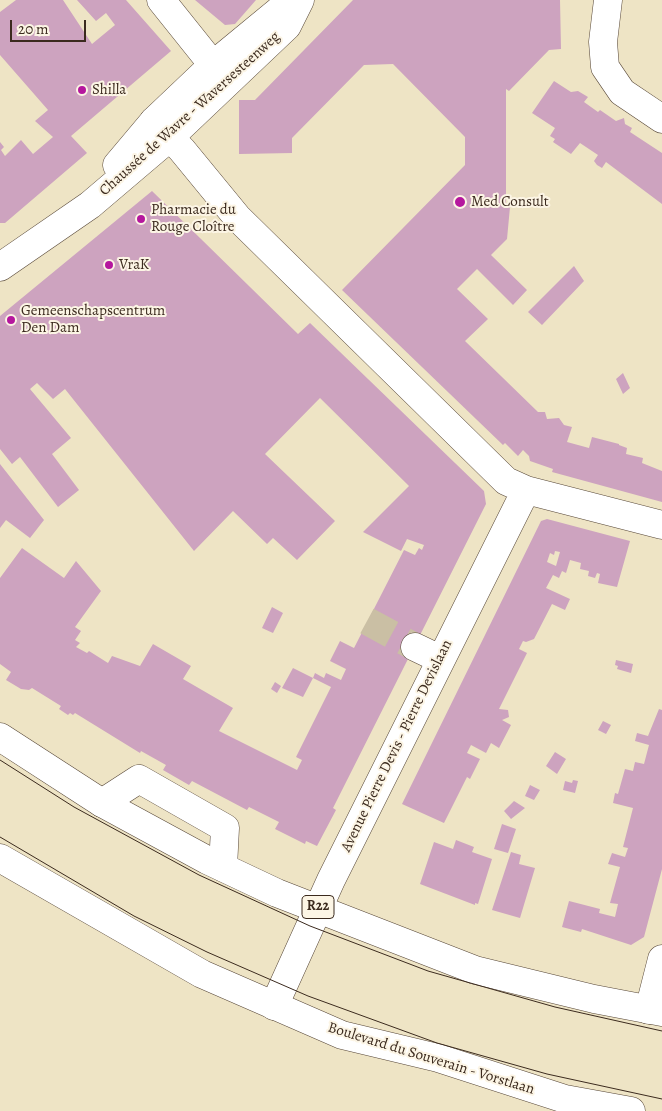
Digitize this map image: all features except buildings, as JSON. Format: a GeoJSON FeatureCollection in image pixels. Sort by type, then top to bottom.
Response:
{"type":"FeatureCollection","features":[{"type":"Feature","properties":{"kind":"main road"},"geometry":{"type":"LineString","coordinates":[[161,0],[214,65]]}},
{"type":"Feature","properties":{"kind":"main road","name":"Chaussée de Wavre - Waversesteenweg"},"geometry":{"type":"LineString","coordinates":[[0,267],[90,205],[162,129],[214,65],[276,12],[298,0]]}},
{"type":"Feature","properties":{"kind":"main road","name":"Chaussée de Wavre - Waversesteenweg"},"geometry":{"type":"LineString","coordinates":[[162,129],[288,26],[298,0]]}},
{"type":"Feature","properties":{"kind":"main road"},"geometry":{"type":"LineString","coordinates":[[608,0],[603,42],[605,67],[622,92],[662,119]]}},
{"type":"Feature","properties":{"kind":"main road"},"geometry":{"type":"LineString","coordinates":[[162,129],[237,216],[506,481],[526,490],[662,525]]}},
{"type":"Feature","properties":{"kind":"main road","name":"Avenue Pierre Devis - Pierre Devislaan"},"geometry":{"type":"LineString","coordinates":[[274,1006],[318,908],[526,490]]}},
{"type":"Feature","properties":{"kind":"main road"},"geometry":{"type":"LineString","coordinates":[[415,647],[440,660]]}},
{"type":"Feature","properties":{"kind":"main road","name":"R22"},"geometry":{"type":"LineString","coordinates":[[0,737],[102,803],[223,867],[277,893],[475,970],[594,999],[656,1011]]}},
{"type":"Feature","properties":{"kind":"main road"},"geometry":{"type":"LineString","coordinates":[[102,803],[139,778],[224,828],[223,867]]}},
{"type":"Feature","properties":{"kind":"main road","name":"Boulevard du Souverain - Vorstlaan"},"geometry":{"type":"LineString","coordinates":[[0,858],[194,970],[342,1035],[438,1058],[565,1100],[631,1111]]}},
{"type":"Feature","properties":{"kind":"main road"},"geometry":{"type":"LineString","coordinates":[[656,1011],[662,959]]}},
{"type":"Feature","properties":{"kind":"tunnel"},"geometry":{"type":"LineString","coordinates":[[367,621],[415,647]]}},
{"type":"Feature","properties":{"kind":"tram line"},"geometry":{"type":"LineString","coordinates":[[0,760],[74,807],[199,875],[310,926],[428,971],[555,1007],[662,1031]]}},
{"type":"Feature","properties":{"kind":"tram line"},"geometry":{"type":"LineString","coordinates":[[0,837],[134,916],[207,952],[308,996],[437,1043],[547,1074],[662,1099]]}},
{"type":"Feature","properties":{"kind":"place","name":"Shilla"},"geometry":{"type":"Point","coordinates":[82,90]}},
{"type":"Feature","properties":{"kind":"place","name":"Med Consult"},"geometry":{"type":"Point","coordinates":[460,202]}},
{"type":"Feature","properties":{"kind":"place","name":"Pharmacie du Rouge Cloître"},"geometry":{"type":"Point","coordinates":[141,219]}},
{"type":"Feature","properties":{"kind":"place","name":"VraK"},"geometry":{"type":"Point","coordinates":[109,265]}},
{"type":"Feature","properties":{"kind":"place","name":"Gemeenschapscentrum Den Dam"},"geometry":{"type":"Point","coordinates":[11,320]}}]}
